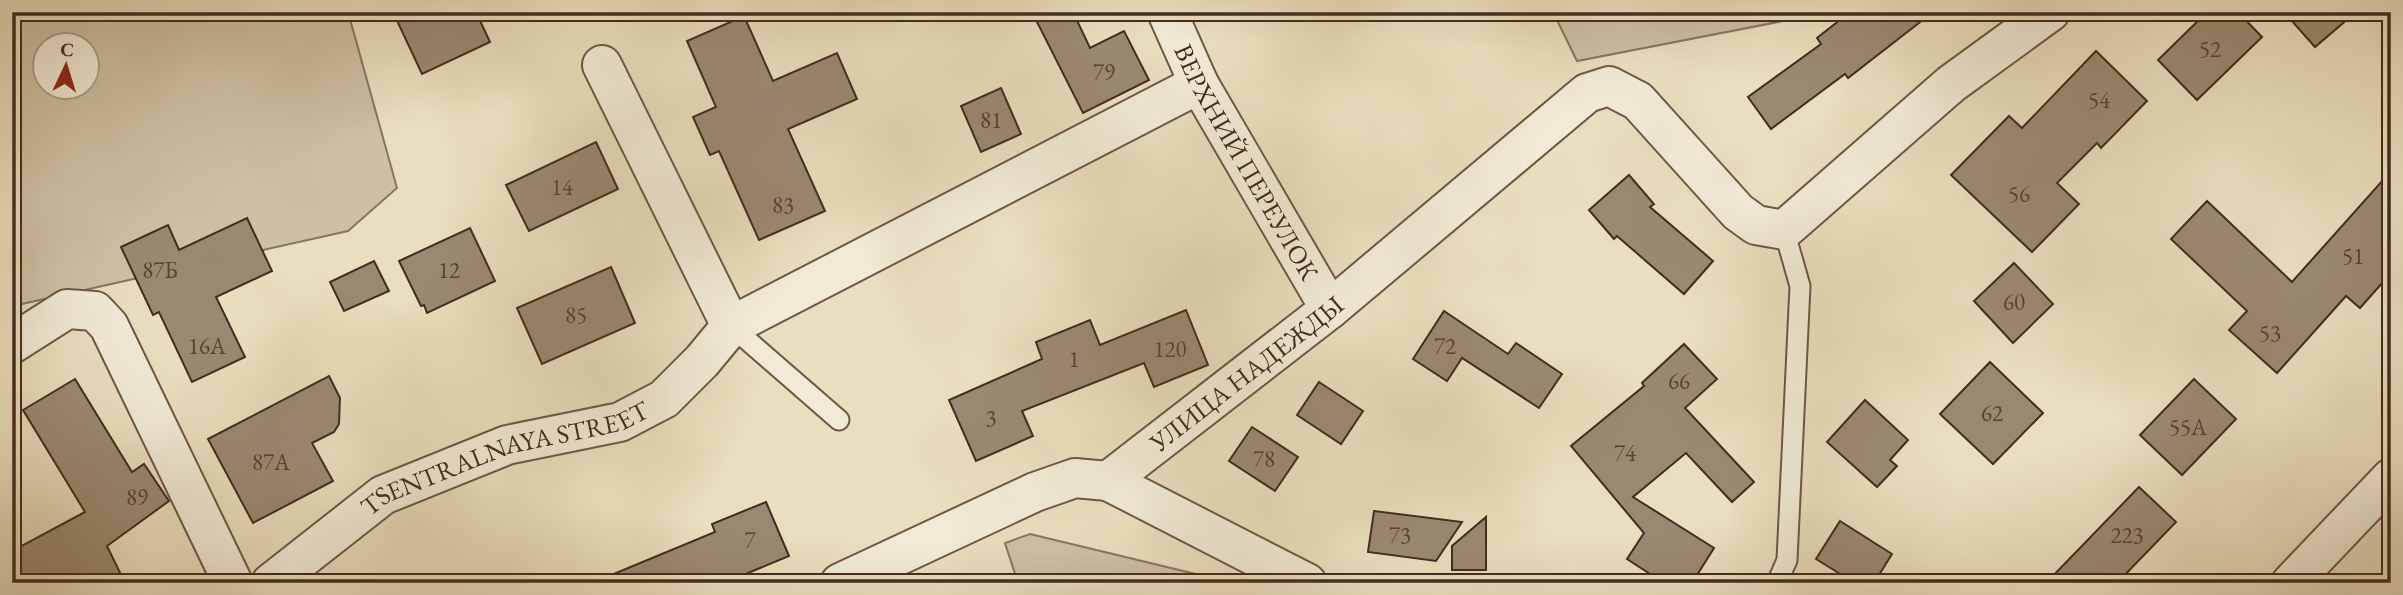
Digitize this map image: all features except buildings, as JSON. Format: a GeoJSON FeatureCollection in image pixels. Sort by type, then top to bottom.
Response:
{"type":"FeatureCollection","features":[{"type":"Feature","properties":{"kind":"street","name":"ВЕРХНИЙ ПЕРЕУЛОК"},"geometry":{"type":"LineString","coordinates":[[1167,12],[1199,83],[1330,309]]}},
{"type":"Feature","properties":{"kind":"street"},"geometry":{"type":"LineString","coordinates":[[1784,230],[1951,84],[2050,12]]}},
{"type":"Feature","properties":{"kind":"street"},"geometry":{"type":"LineString","coordinates":[[601,65],[731,326],[1199,83]]}},
{"type":"Feature","properties":{"kind":"street","name":"УЛИЦА НАДЕЖДЫ"},"geometry":{"type":"LineString","coordinates":[[1108,481],[1330,309],[1587,93],[1609,86],[1638,100],[1738,212],[1756,225],[1784,230]]}},
{"type":"Feature","properties":{"kind":"street"},"geometry":{"type":"LineString","coordinates":[[12,344],[67,309],[95,311],[109,326],[233,583]]}},
{"type":"Feature","properties":{"kind":"street","name":"TSENTRALNAYA STREET"},"geometry":{"type":"LineString","coordinates":[[271,583],[383,495],[507,445],[620,422],[664,398],[702,361],[731,326]]}},
{"type":"Feature","properties":{"kind":"street"},"geometry":{"type":"LineString","coordinates":[[840,583],[1035,492],[1074,478],[1108,481],[1307,583]]}},
{"type":"Feature","properties":{"kind":"street"},"geometry":{"type":"LineString","coordinates":[[2291,583],[2391,478]]}},
{"type":"Feature","properties":{"kind":"lane"},"geometry":{"type":"LineString","coordinates":[[1777,583],[1787,560],[1800,286],[1784,230]]}},
{"type":"Feature","properties":{"kind":"lane"},"geometry":{"type":"LineString","coordinates":[[731,326],[839,420]]}},
{"type":"Feature","properties":{"kind":"shaded area"},"geometry":{"type":"Polygon","coordinates":[[[12,12],[348,12],[397,188],[348,231],[22,304],[12,311],[12,12]]]}},
{"type":"Feature","properties":{"kind":"shaded area"},"geometry":{"type":"Polygon","coordinates":[[[1553,12],[1813,12],[1809,16],[1577,61],[1553,12]]]}},
{"type":"Feature","properties":{"kind":"shaded area"},"geometry":{"type":"Polygon","coordinates":[[[1030,534],[1204,576],[1221,583],[1018,583],[1005,543],[1030,534]]]}}]}
